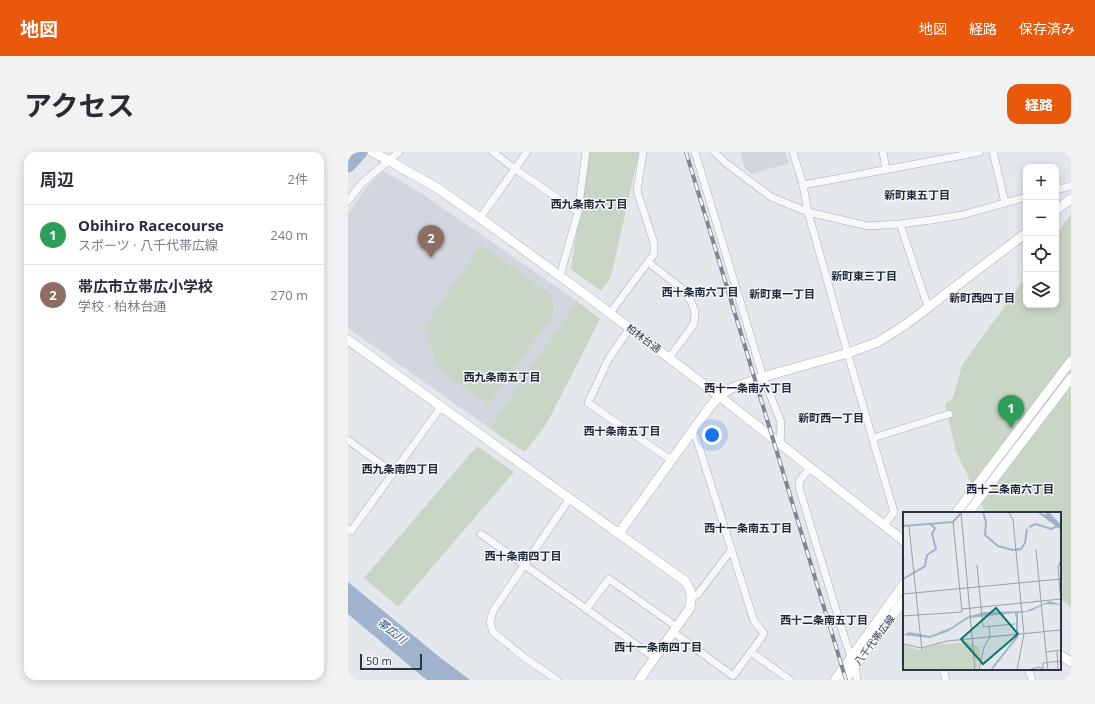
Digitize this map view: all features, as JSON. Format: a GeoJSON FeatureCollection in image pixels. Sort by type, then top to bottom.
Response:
{"type":"FeatureCollection","features":[{"type":"Feature","properties":{"kind":"street","name":"柏林台通"},"geometry":{"type":"LineString","coordinates":[[372,152],[439,190],[610,312],[720,396],[903,540]]}},
{"type":"Feature","properties":{"kind":"street"},"geometry":{"type":"LineString","coordinates":[[348,201],[384,159],[399,152]]}},
{"type":"Feature","properties":{"kind":"street"},"geometry":{"type":"LineString","coordinates":[[493,152],[515,169],[578,212]]}},
{"type":"Feature","properties":{"kind":"street"},"geometry":{"type":"LineString","coordinates":[[480,218],[527,152]]}},
{"type":"Feature","properties":{"kind":"street"},"geometry":{"type":"LineString","coordinates":[[560,276],[578,212],[586,152]]}},
{"type":"Feature","properties":{"kind":"street"},"geometry":{"type":"LineString","coordinates":[[610,312],[654,254],[654,243],[637,191],[643,152]]}},
{"type":"Feature","properties":{"kind":"street"},"geometry":{"type":"LineString","coordinates":[[695,152],[763,377],[781,422],[780,444]]}},
{"type":"Feature","properties":{"kind":"street"},"geometry":{"type":"LineString","coordinates":[[714,152],[726,163],[772,197],[808,212],[868,226],[900,224],[962,215],[1023,198]]}},
{"type":"Feature","properties":{"kind":"street"},"geometry":{"type":"LineString","coordinates":[[793,152],[803,185],[808,212],[894,512],[884,526]]}},
{"type":"Feature","properties":{"kind":"street"},"geometry":{"type":"LineString","coordinates":[[883,152],[886,170]]}},
{"type":"Feature","properties":{"kind":"street"},"geometry":{"type":"LineString","coordinates":[[803,185],[980,152]]}},
{"type":"Feature","properties":{"kind":"street"},"geometry":{"type":"LineString","coordinates":[[993,152],[1005,203]]}},
{"type":"Feature","properties":{"kind":"street"},"geometry":{"type":"LineString","coordinates":[[1059,189],[1071,186]]}},
{"type":"Feature","properties":{"kind":"street"},"geometry":{"type":"LineString","coordinates":[[1059,208],[1071,199]]}},
{"type":"Feature","properties":{"kind":"street"},"geometry":{"type":"LineString","coordinates":[[900,224],[928,307]]}},
{"type":"Feature","properties":{"kind":"street"},"geometry":{"type":"LineString","coordinates":[[619,533],[690,433],[720,396],[732,388],[763,377],[848,353],[878,342],[905,325],[1023,235]]}},
{"type":"Feature","properties":{"kind":"street"},"geometry":{"type":"LineString","coordinates":[[648,262],[681,288],[691,301],[695,312],[694,324],[669,358]]}},
{"type":"Feature","properties":{"kind":"street"},"geometry":{"type":"LineString","coordinates":[[630,328],[610,358],[588,403],[671,460]]}},
{"type":"Feature","properties":{"kind":"street"},"geometry":{"type":"LineString","coordinates":[[348,340],[685,581],[690,589],[690,608],[639,680]]}},
{"type":"Feature","properties":{"kind":"street"},"geometry":{"type":"LineString","coordinates":[[957,512],[1071,361]]}},
{"type":"Feature","properties":{"kind":"street"},"geometry":{"type":"LineString","coordinates":[[969,512],[1071,378]]}},
{"type":"Feature","properties":{"kind":"street"},"geometry":{"type":"LineString","coordinates":[[348,529],[350,531],[441,407]]}},
{"type":"Feature","properties":{"kind":"street"},"geometry":{"type":"LineString","coordinates":[[873,438],[949,414]]}},
{"type":"Feature","properties":{"kind":"street"},"geometry":{"type":"LineString","coordinates":[[586,609],[609,579],[733,676],[764,634],[754,621],[696,437],[690,433]]}},
{"type":"Feature","properties":{"kind":"street"},"geometry":{"type":"LineString","coordinates":[[348,440],[393,473]]}},
{"type":"Feature","properties":{"kind":"street"},"geometry":{"type":"LineString","coordinates":[[810,468],[800,480],[799,487],[847,646],[853,661],[857,680]]}},
{"type":"Feature","properties":{"kind":"street"},"geometry":{"type":"LineString","coordinates":[[557,680],[525,658],[493,632],[490,622],[493,611],[570,498]]}},
{"type":"Feature","properties":{"kind":"street"},"geometry":{"type":"LineString","coordinates":[[481,534],[654,658]]}},
{"type":"Feature","properties":{"kind":"street"},"geometry":{"type":"LineString","coordinates":[[691,597],[698,594],[732,549]]}},
{"type":"Feature","properties":{"kind":"street","name":"八千代帯広線"},"geometry":{"type":"LineString","coordinates":[[845,680],[853,661],[903,586]]}},
{"type":"Feature","properties":{"kind":"street","name":"八千代帯広線"},"geometry":{"type":"LineString","coordinates":[[835,680],[853,661],[903,601]]}},
{"type":"Feature","properties":{"kind":"street"},"geometry":{"type":"LineString","coordinates":[[751,652],[790,680]]}},
{"type":"Feature","properties":{"kind":"street"},"geometry":{"type":"LineString","coordinates":[[1061,656],[1071,662]]}},
{"type":"Feature","properties":{"kind":"street"},"geometry":{"type":"LineString","coordinates":[[943,670],[946,680]]}},
{"type":"Feature","properties":{"kind":"street"},"geometry":{"type":"LineString","coordinates":[[1028,670],[1032,680]]}},
{"type":"Feature","properties":{"kind":"shaded area"},"geometry":{"type":"Polygon","coordinates":[[[740,152],[785,152],[789,163],[752,174],[745,169],[740,152]]]}},
{"type":"Feature","properties":{"kind":"shaded area"},"geometry":{"type":"Polygon","coordinates":[[[383,171],[421,193],[577,301],[489,428],[348,328],[348,214],[366,188],[383,171]]]}},
{"type":"Feature","properties":{"kind":"green space"},"geometry":{"type":"Polygon","coordinates":[[[588,152],[639,152],[611,277],[601,291],[571,269],[588,152]]]}},
{"type":"Feature","properties":{"kind":"green space"},"geometry":{"type":"Polygon","coordinates":[[[1071,214],[1071,607],[1061,600],[1061,512],[985,512],[956,451],[945,404],[953,398],[962,365],[1023,281],[1023,308],[1059,308],[1059,231],[1071,214]]]}},
{"type":"Feature","properties":{"kind":"green space"},"geometry":{"type":"Polygon","coordinates":[[[481,245],[551,294],[554,313],[489,404],[438,369],[425,326],[481,245]]]}},
{"type":"Feature","properties":{"kind":"green space"},"geometry":{"type":"Polygon","coordinates":[[[577,301],[600,319],[547,423],[525,452],[489,428],[577,301]]]}},
{"type":"Feature","properties":{"kind":"green space"},"geometry":{"type":"Polygon","coordinates":[[[477,446],[514,472],[398,607],[364,578],[477,446]]]}},
{"type":"Feature","properties":{"kind":"water","name":"帯広川"},"geometry":{"type":"Polygon","coordinates":[[[348,582],[470,680],[427,680],[423,677],[348,614],[348,582]]]}},
{"type":"Feature","properties":{"kind":"waterway"},"geometry":{"type":"LineString","coordinates":[[348,165],[360,152]]}},
{"type":"Feature","properties":{"kind":"railway"},"geometry":{"type":"LineString","coordinates":[[686,152],[846,680]]}},
{"type":"Feature","properties":{"kind":"place","name":"帯広市立帯広小学校"},"geometry":{"type":"Point","coordinates":[431,258]}},
{"type":"Feature","properties":{"kind":"place","name":"Obihiro Racecourse"},"geometry":{"type":"Point","coordinates":[1011,428]}},
{"type":"Feature","properties":{"kind":"district","name":"新町東五丁目"},"geometry":{"type":"Point","coordinates":[917,195]}},
{"type":"Feature","properties":{"kind":"district","name":"西九条南六丁目"},"geometry":{"type":"Point","coordinates":[589,204]}},
{"type":"Feature","properties":{"kind":"district","name":"新町東三丁目"},"geometry":{"type":"Point","coordinates":[864,276]}},
{"type":"Feature","properties":{"kind":"district","name":"西十条南六丁目"},"geometry":{"type":"Point","coordinates":[700,292]}},
{"type":"Feature","properties":{"kind":"district","name":"新町東一丁目"},"geometry":{"type":"Point","coordinates":[782,294]}},
{"type":"Feature","properties":{"kind":"district","name":"新町西四丁目"},"geometry":{"type":"Point","coordinates":[982,298]}},
{"type":"Feature","properties":{"kind":"district","name":"西九条南五丁目"},"geometry":{"type":"Point","coordinates":[502,377]}},
{"type":"Feature","properties":{"kind":"district","name":"西十一条南六丁目"},"geometry":{"type":"Point","coordinates":[748,388]}},
{"type":"Feature","properties":{"kind":"district","name":"新町西一丁目"},"geometry":{"type":"Point","coordinates":[831,418]}},
{"type":"Feature","properties":{"kind":"district","name":"西十条南五丁目"},"geometry":{"type":"Point","coordinates":[622,431]}},
{"type":"Feature","properties":{"kind":"district","name":"西九条南四丁目"},"geometry":{"type":"Point","coordinates":[400,469]}},
{"type":"Feature","properties":{"kind":"district","name":"西十二条南六丁目"},"geometry":{"type":"Point","coordinates":[1010,489]}},
{"type":"Feature","properties":{"kind":"district","name":"西十一条南五丁目"},"geometry":{"type":"Point","coordinates":[748,528]}},
{"type":"Feature","properties":{"kind":"district","name":"西十条南四丁目"},"geometry":{"type":"Point","coordinates":[523,556]}},
{"type":"Feature","properties":{"kind":"district","name":"西十二条南五丁目"},"geometry":{"type":"Point","coordinates":[824,620]}},
{"type":"Feature","properties":{"kind":"district","name":"西十一条南四丁目"},"geometry":{"type":"Point","coordinates":[658,647]}}]}
